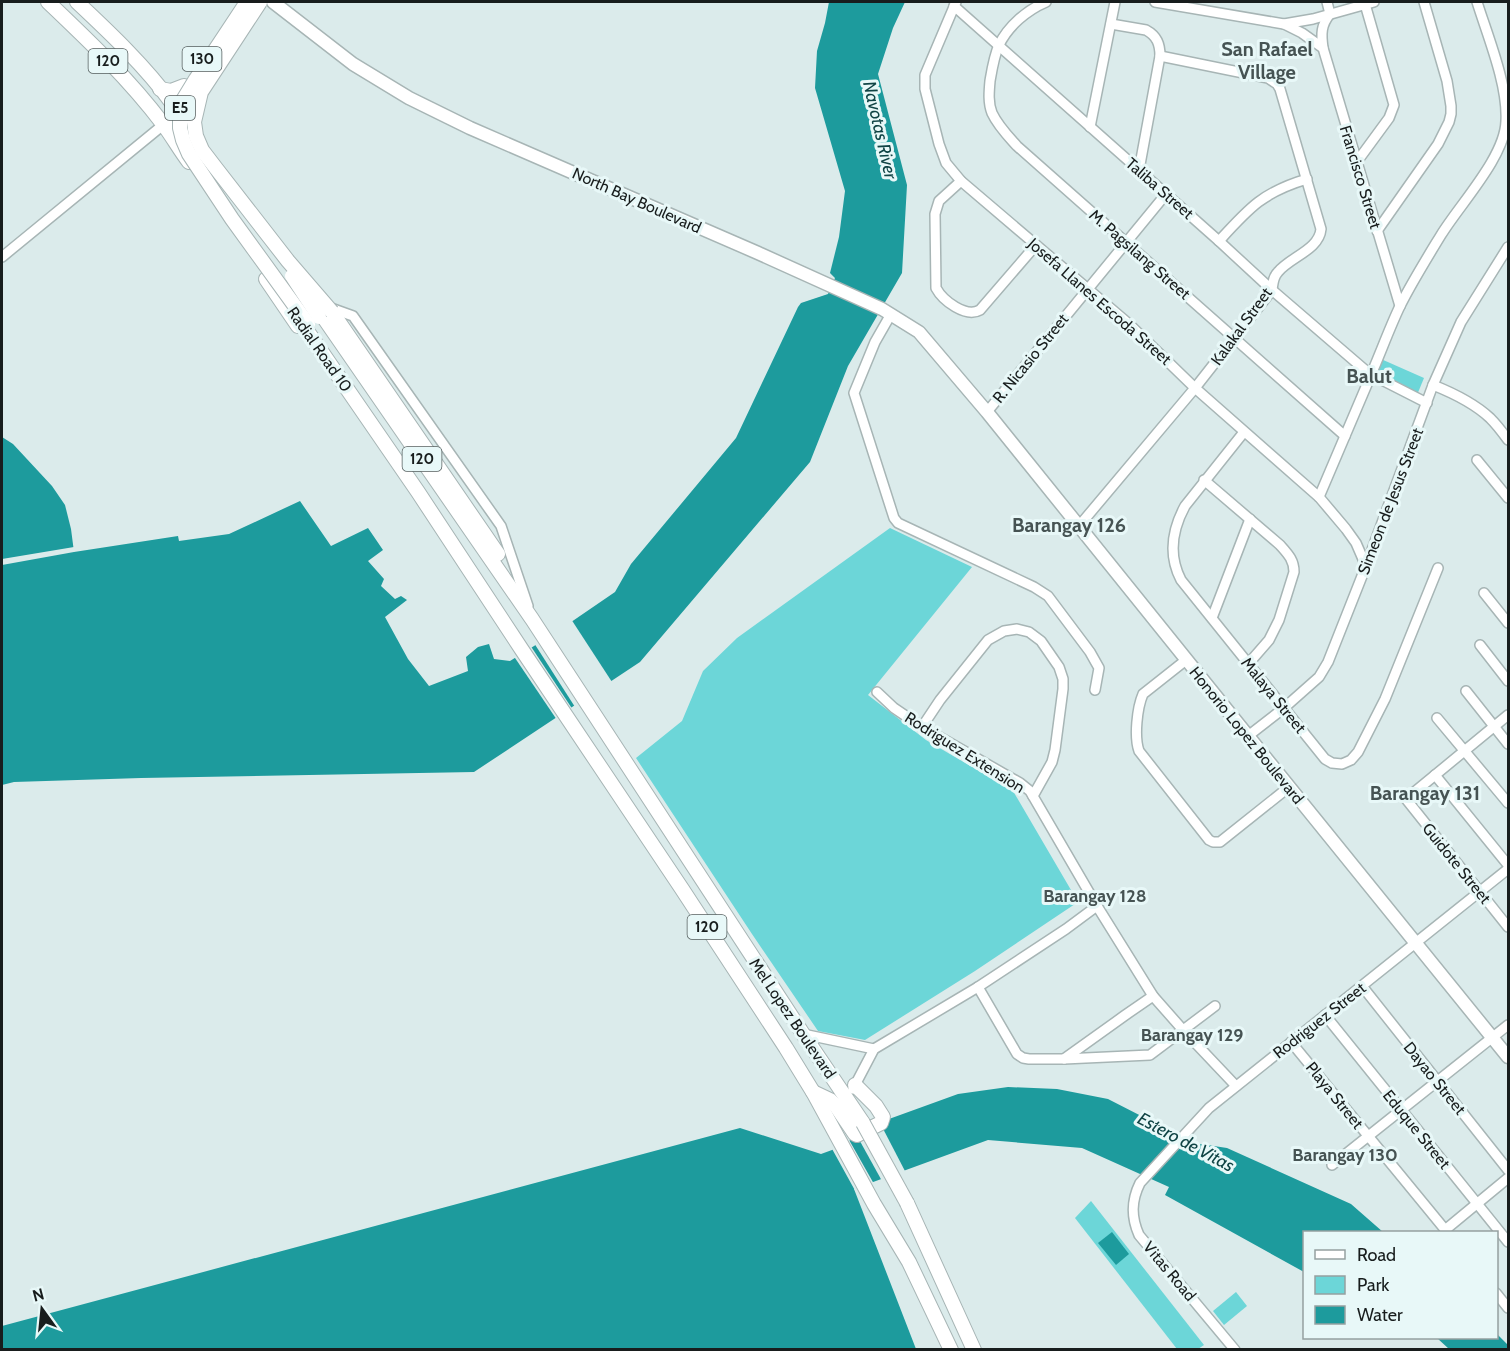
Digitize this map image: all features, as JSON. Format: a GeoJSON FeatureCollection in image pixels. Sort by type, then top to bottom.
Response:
{"type":"FeatureCollection","features":[{"type":"Feature","properties":{"kind":"highway","name":"Radial Road 10"},"geometry":{"type":"LineString","coordinates":[[48,2],[107,60],[164,125],[253,256],[352,395],[567,717]]}},
{"type":"Feature","properties":{"kind":"highway","name":"Radial Road 10"},"geometry":{"type":"LineString","coordinates":[[76,2],[122,46],[172,104],[194,142],[311,299],[586,702]]}},
{"type":"Feature","properties":{"kind":"highway","name":"E5"},"geometry":{"type":"LineString","coordinates":[[232,219],[189,154],[182,133],[180,112],[182,102],[196,79],[247,2]]}},
{"type":"Feature","properties":{"kind":"highway","name":"E5"},"geometry":{"type":"LineString","coordinates":[[247,209],[202,150],[196,136],[194,122],[201,92],[267,3]]}},
{"type":"Feature","properties":{"kind":"highway"},"geometry":{"type":"LineString","coordinates":[[160,89],[171,90],[184,86]]}},
{"type":"Feature","properties":{"kind":"highway"},"geometry":{"type":"LineString","coordinates":[[194,102],[191,115],[194,142]]}},
{"type":"Feature","properties":{"kind":"highway"},"geometry":{"type":"LineString","coordinates":[[232,219],[313,320],[247,209]]}},
{"type":"Feature","properties":{"kind":"highway"},"geometry":{"type":"LineString","coordinates":[[247,209],[332,312],[506,565],[532,620]]}},
{"type":"Feature","properties":{"kind":"highway"},"geometry":{"type":"LineString","coordinates":[[232,219],[266,279],[413,494],[433,515]]}},
{"type":"Feature","properties":{"kind":"highway"},"geometry":{"type":"LineString","coordinates":[[293,311],[311,299]]}},
{"type":"Feature","properties":{"kind":"highway","name":"Mel Lopez Boulevard"},"geometry":{"type":"LineString","coordinates":[[586,702],[863,1123],[907,1203],[974,1350]]}},
{"type":"Feature","properties":{"kind":"highway","name":"Mel Lopez Boulevard"},"geometry":{"type":"LineString","coordinates":[[567,717],[731,963],[813,1092],[874,1204],[909,1262],[951,1350]]}},
{"type":"Feature","properties":{"kind":"highway"},"geometry":{"type":"LineString","coordinates":[[813,1092],[830,1100],[857,1135],[881,1123],[883,1117],[876,1106],[855,1085]]}},
{"type":"Feature","properties":{"kind":"main road","name":"130"},"geometry":{"type":"LineString","coordinates":[[164,125],[172,104],[241,2]]}},
{"type":"Feature","properties":{"kind":"main road","name":"130"},"geometry":{"type":"LineString","coordinates":[[164,125],[181,118],[229,60],[267,3]]}},
{"type":"Feature","properties":{"kind":"main road","name":"North Bay Boulevard"},"geometry":{"type":"LineString","coordinates":[[267,3],[353,64],[409,98],[470,128],[887,311],[919,332],[987,412]]}},
{"type":"Feature","properties":{"kind":"main road","name":"Honorio Lopez Boulevard"},"geometry":{"type":"LineString","coordinates":[[987,412],[1509,1057]]}},
{"type":"Feature","properties":{"kind":"street"},"geometry":{"type":"LineString","coordinates":[[998,46],[1020,18],[1046,2]]}},
{"type":"Feature","properties":{"kind":"street"},"geometry":{"type":"LineString","coordinates":[[1090,127],[1115,2]]}},
{"type":"Feature","properties":{"kind":"street"},"geometry":{"type":"LineString","coordinates":[[1155,2],[1284,24],[1300,22],[1370,3],[1394,105],[1389,118],[1356,163]]}},
{"type":"Feature","properties":{"kind":"street"},"geometry":{"type":"LineString","coordinates":[[1327,2],[1330,14]]}},
{"type":"Feature","properties":{"kind":"street"},"geometry":{"type":"LineString","coordinates":[[1377,231],[1438,144],[1451,114],[1447,81],[1424,2]]}},
{"type":"Feature","properties":{"kind":"street"},"geometry":{"type":"LineString","coordinates":[[1319,497],[1400,306],[1442,234],[1496,156],[1502,140],[1506,124],[1506,105],[1502,81],[1477,2]]}},
{"type":"Feature","properties":{"kind":"street","name":"Taliba Street"},"geometry":{"type":"LineString","coordinates":[[955,4],[998,46],[1370,375],[1427,403]]}},
{"type":"Feature","properties":{"kind":"street","name":"Josefa Llanes Escoda Street"},"geometry":{"type":"LineString","coordinates":[[955,4],[925,75],[925,89],[946,162],[961,181],[1129,324],[1195,388],[1319,497],[1352,536],[1366,566]]}},
{"type":"Feature","properties":{"kind":"street","name":"Francisco Street"},"geometry":{"type":"LineString","coordinates":[[1330,14],[1321,30],[1323,48],[1400,306]]}},
{"type":"Feature","properties":{"kind":"street"},"geometry":{"type":"LineString","coordinates":[[1111,24],[1146,30],[1151,32],[1158,41],[1160,56],[1139,170]]}},
{"type":"Feature","properties":{"kind":"street"},"geometry":{"type":"LineString","coordinates":[[1284,24],[1323,48]]}},
{"type":"Feature","properties":{"kind":"street","name":"M. Pagsilang Street"},"geometry":{"type":"LineString","coordinates":[[998,46],[992,66],[988,100],[997,124],[1017,146],[1345,436]]}},
{"type":"Feature","properties":{"kind":"street","name":"Kalakal Street"},"geometry":{"type":"LineString","coordinates":[[1079,526],[1195,388],[1272,290],[1277,272],[1315,242],[1321,233],[1307,179],[1277,84],[1272,80],[1160,56]]}},
{"type":"Feature","properties":{"kind":"street"},"geometry":{"type":"LineString","coordinates":[[2,257],[164,125]]}},
{"type":"Feature","properties":{"kind":"street"},"geometry":{"type":"LineString","coordinates":[[1219,240],[1250,207],[1284,187],[1307,179]]}},
{"type":"Feature","properties":{"kind":"street"},"geometry":{"type":"LineString","coordinates":[[961,181],[939,201],[935,214],[936,288],[940,296],[964,312],[975,313],[1036,245]]}},
{"type":"Feature","properties":{"kind":"street","name":"R. Nicasio Street"},"geometry":{"type":"LineString","coordinates":[[987,412],[1166,194]]}},
{"type":"Feature","properties":{"kind":"street","name":"Simeon de Jesus Street"},"geometry":{"type":"LineString","coordinates":[[1248,736],[1319,677],[1328,662],[1433,385],[1461,322],[1509,247]]}},
{"type":"Feature","properties":{"kind":"street"},"geometry":{"type":"LineString","coordinates":[[311,299],[353,316],[498,522],[532,620]]}},
{"type":"Feature","properties":{"kind":"street"},"geometry":{"type":"LineString","coordinates":[[887,311],[854,393],[894,518],[1048,596],[1090,652],[1099,668],[1095,690]]}},
{"type":"Feature","properties":{"kind":"street"},"geometry":{"type":"LineString","coordinates":[[1433,385],[1455,394],[1482,412],[1509,440]]}},
{"type":"Feature","properties":{"kind":"street","name":"Malaya Street"},"geometry":{"type":"LineString","coordinates":[[1244,432],[1204,480],[1179,518],[1172,544],[1176,570],[1181,580],[1325,759],[1332,763],[1342,764],[1351,760],[1374,723],[1438,568]]}},
{"type":"Feature","properties":{"kind":"street"},"geometry":{"type":"LineString","coordinates":[[1477,460],[1509,498]]}},
{"type":"Feature","properties":{"kind":"street"},"geometry":{"type":"LineString","coordinates":[[1204,480],[1280,545],[1294,564],[1294,572],[1279,620],[1269,640],[1249,663]]}},
{"type":"Feature","properties":{"kind":"street"},"geometry":{"type":"LineString","coordinates":[[1212,618],[1250,519]]}},
{"type":"Feature","properties":{"kind":"street"},"geometry":{"type":"LineString","coordinates":[[1484,593],[1509,623]]}},
{"type":"Feature","properties":{"kind":"street"},"geometry":{"type":"LineString","coordinates":[[922,727],[940,700],[988,640],[1004,631],[1017,629],[1029,632],[1041,642],[1059,668],[1063,679],[1052,762],[1033,796]]}},
{"type":"Feature","properties":{"kind":"street"},"geometry":{"type":"LineString","coordinates":[[1480,645],[1509,681]]}},
{"type":"Feature","properties":{"kind":"street"},"geometry":{"type":"LineString","coordinates":[[1186,660],[1143,694],[1140,701],[1137,745],[1139,751],[1209,840],[1220,842],[1289,787]]}},
{"type":"Feature","properties":{"kind":"street"},"geometry":{"type":"LineString","coordinates":[[1466,691],[1509,744]]}},
{"type":"Feature","properties":{"kind":"street","name":"Rodriguez Extension"},"geometry":{"type":"LineString","coordinates":[[877,692],[894,708],[922,727],[1026,787],[1153,996],[1236,1086]]}},
{"type":"Feature","properties":{"kind":"street"},"geometry":{"type":"LineString","coordinates":[[1509,715],[1435,776],[1509,867]]}},
{"type":"Feature","properties":{"kind":"street"},"geometry":{"type":"LineString","coordinates":[[1437,718],[1509,803]]}},
{"type":"Feature","properties":{"kind":"street","name":"Guidote Street"},"geometry":{"type":"LineString","coordinates":[[1435,776],[1407,799],[1509,927]]}},
{"type":"Feature","properties":{"kind":"street","name":"Rodriguez Street"},"geometry":{"type":"LineString","coordinates":[[1140,1183],[1209,1108],[1509,867]]}},
{"type":"Feature","properties":{"kind":"street"},"geometry":{"type":"LineString","coordinates":[[849,1103],[855,1085],[874,1049],[978,987],[1097,906]]}},
{"type":"Feature","properties":{"kind":"street","name":"Dayao Street"},"geometry":{"type":"LineString","coordinates":[[1362,986],[1509,1170]]}},
{"type":"Feature","properties":{"kind":"street"},"geometry":{"type":"LineString","coordinates":[[978,987],[1017,1054],[1029,1059],[1150,1055],[1215,1006]]}},
{"type":"Feature","properties":{"kind":"street"},"geometry":{"type":"LineString","coordinates":[[1064,1059],[1153,996]]}},
{"type":"Feature","properties":{"kind":"street","name":"Eduque Street"},"geometry":{"type":"LineString","coordinates":[[1325,1016],[1509,1242]]}},
{"type":"Feature","properties":{"kind":"street"},"geometry":{"type":"LineString","coordinates":[[1332,1165],[1509,1024]]}},
{"type":"Feature","properties":{"kind":"street"},"geometry":{"type":"LineString","coordinates":[[803,1034],[874,1049]]}},
{"type":"Feature","properties":{"kind":"street","name":"Playa Street"},"geometry":{"type":"LineString","coordinates":[[1291,1042],[1446,1231]]}},
{"type":"Feature","properties":{"kind":"street"},"geometry":{"type":"LineString","coordinates":[[1446,1231],[1509,1178]]}},
{"type":"Feature","properties":{"kind":"street","name":"Vitas Road"},"geometry":{"type":"LineString","coordinates":[[1140,1183],[1134,1197],[1132,1212],[1139,1235],[1234,1350]]}},
{"type":"Feature","properties":{"kind":"street"},"geometry":{"type":"LineString","coordinates":[[1498,1294],[1509,1308]]}},
{"type":"Feature","properties":{"kind":"green space"},"geometry":{"type":"Polygon","coordinates":[[[1381,359],[1424,378],[1417,395],[1379,376],[1377,367],[1381,359]]]}},
{"type":"Feature","properties":{"kind":"green space"},"geometry":{"type":"Polygon","coordinates":[[[890,528],[972,567],[868,695],[926,740],[1013,791],[1078,902],[975,971],[865,1040],[818,1031],[636,758],[682,721],[703,671],[737,638],[890,528]]]}},
{"type":"Feature","properties":{"kind":"green space"},"geometry":{"type":"Polygon","coordinates":[[[1091,1201],[1204,1345],[1198,1349],[1177,1349],[1075,1218],[1091,1201]]]}},
{"type":"Feature","properties":{"kind":"green space"},"geometry":{"type":"Polygon","coordinates":[[[1236,1292],[1247,1306],[1224,1325],[1213,1311],[1236,1292]]]}},
{"type":"Feature","properties":{"kind":"water","name":"Navotas River"},"geometry":{"type":"Polygon","coordinates":[[[829,2],[905,2],[893,28],[878,74],[907,185],[902,273],[848,366],[810,462],[640,662],[474,772],[141,778],[14,782],[2,785],[2,437],[13,444],[52,486],[65,505],[74,552],[178,536],[179,541],[229,534],[300,501],[331,546],[368,528],[383,550],[368,561],[384,579],[381,586],[395,599],[401,596],[407,600],[385,617],[408,659],[429,686],[468,671],[466,657],[478,647],[489,644],[494,659],[510,661],[615,592],[631,564],[736,438],[798,307],[801,303],[828,294],[835,278],[830,273],[839,237],[845,191],[815,88],[817,51],[829,2]]]}},
{"type":"Feature","properties":{"kind":"water","name":"Estero de Vitas"},"geometry":{"type":"Polygon","coordinates":[[[1008,1087],[1057,1089],[1108,1099],[1194,1143],[1227,1148],[1351,1204],[1382,1231],[1303,1231],[1303,1271],[1165,1195],[1169,1187],[1082,1148],[988,1140],[854,1189],[916,1349],[2,1350],[2,1326],[740,1128],[821,1154],[889,1119],[958,1094],[1008,1087]]]}},
{"type":"Feature","properties":{"kind":"water"},"geometry":{"type":"Polygon","coordinates":[[[1112,1232],[1129,1254],[1116,1265],[1098,1243],[1112,1232]]]}},
{"type":"Feature","properties":{"kind":"water"},"geometry":{"type":"Polygon","coordinates":[[[1498,1335],[1508,1345],[1508,1349],[1449,1349],[1438,1339],[1498,1339],[1498,1335]]]}},
{"type":"Feature","properties":{"kind":"pier"},"geometry":{"type":"Polygon","coordinates":[[[74,547],[74,552],[2,565],[2,559],[74,547]]]}},
{"type":"Feature","properties":{"kind":"pier"},"geometry":{"type":"Polygon","coordinates":[[[571,619],[612,682],[575,707],[534,643],[571,619]]]}},
{"type":"Feature","properties":{"kind":"pier"},"geometry":{"type":"Polygon","coordinates":[[[530,645],[573,710],[557,720],[513,655],[530,645]]]}},
{"type":"Feature","properties":{"kind":"pier"},"geometry":{"type":"Polygon","coordinates":[[[879,1121],[906,1173],[882,1181],[856,1134],[879,1121]]]}},
{"type":"Feature","properties":{"kind":"pier"},"geometry":{"type":"Polygon","coordinates":[[[848,1138],[874,1184],[857,1190],[863,1205],[831,1147],[848,1138]]]}},
{"type":"Feature","properties":{"kind":"district","name":"San Rafael Village"},"geometry":{"type":"Point","coordinates":[1267,60]}},
{"type":"Feature","properties":{"kind":"district","name":"Balut"},"geometry":{"type":"Point","coordinates":[1369,376]}},
{"type":"Feature","properties":{"kind":"district","name":"Barangay 126"},"geometry":{"type":"Point","coordinates":[1069,525]}},
{"type":"Feature","properties":{"kind":"district","name":"Barangay 131"},"geometry":{"type":"Point","coordinates":[1425,793]}},
{"type":"Feature","properties":{"kind":"district","name":"Barangay 128"},"geometry":{"type":"Point","coordinates":[1095,896]}},
{"type":"Feature","properties":{"kind":"district","name":"Barangay 129"},"geometry":{"type":"Point","coordinates":[1192,1035]}},
{"type":"Feature","properties":{"kind":"district","name":"Barangay 130"},"geometry":{"type":"Point","coordinates":[1345,1155]}}]}
